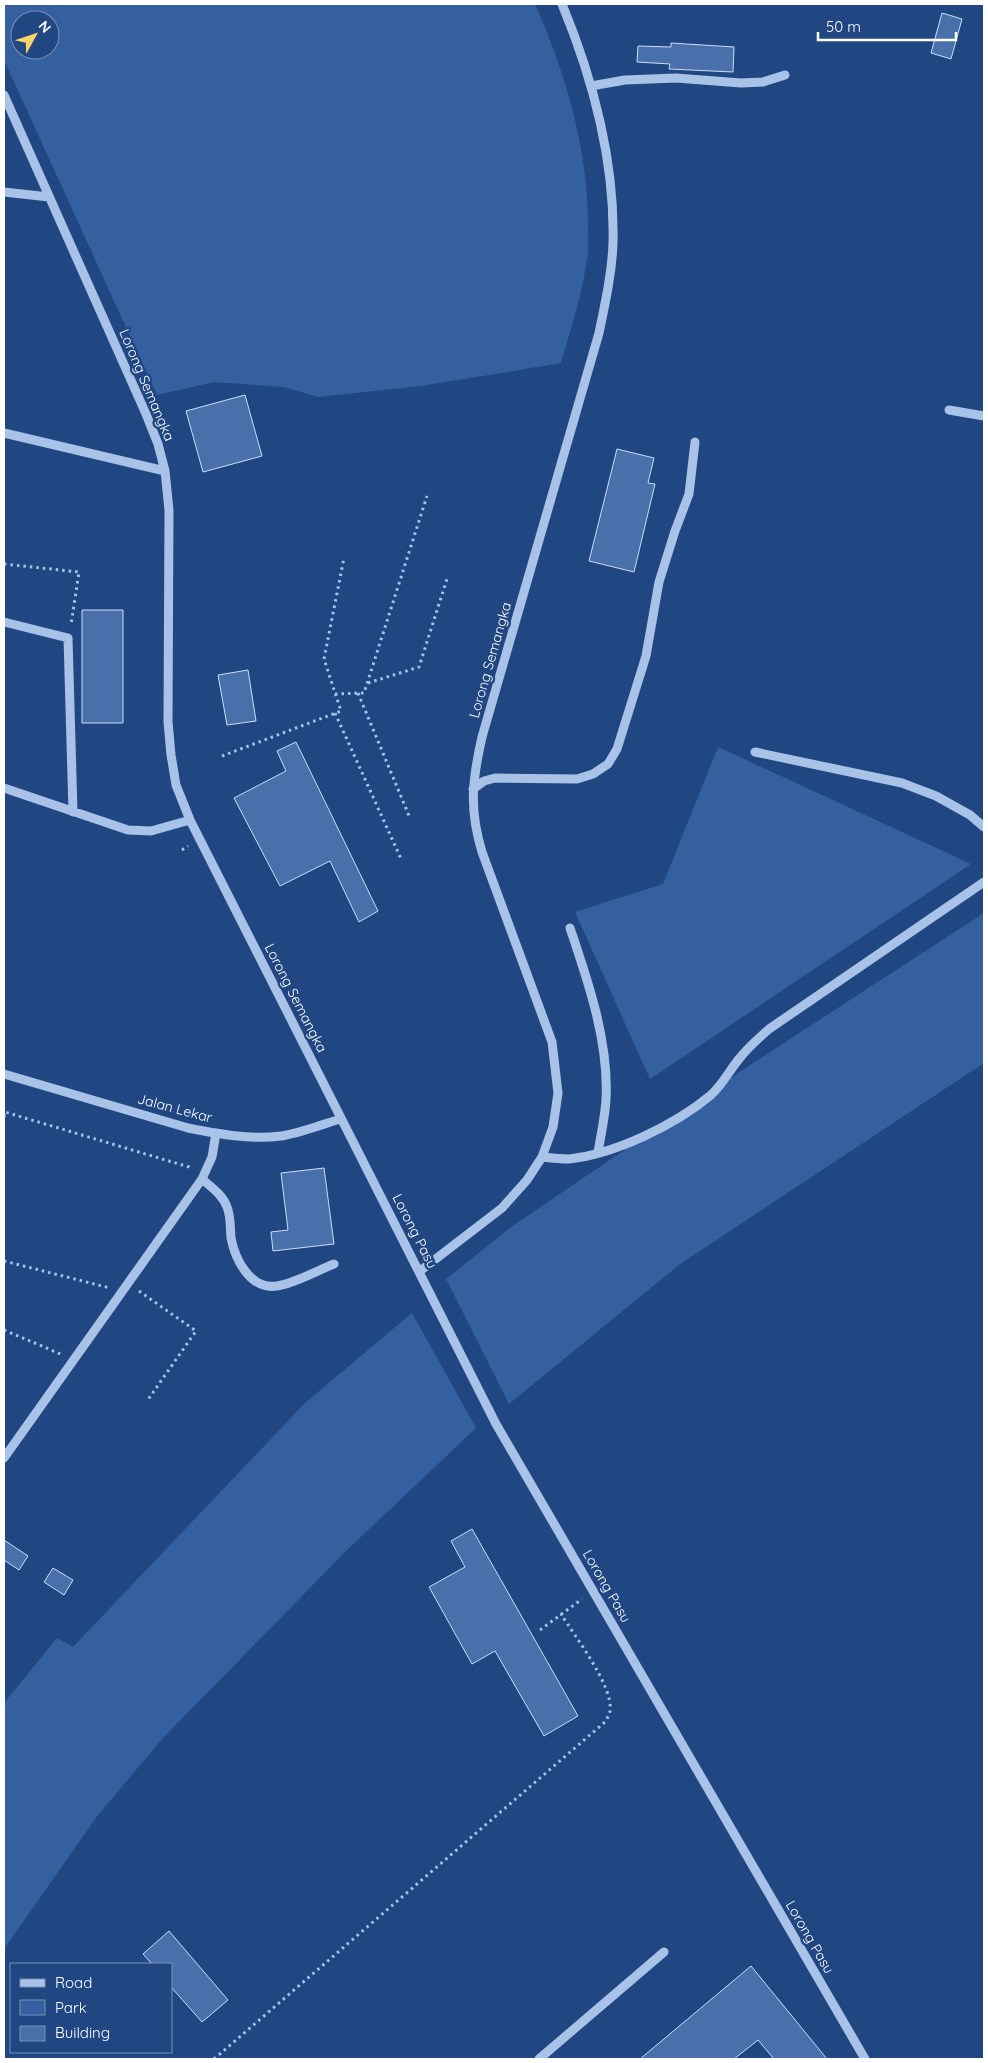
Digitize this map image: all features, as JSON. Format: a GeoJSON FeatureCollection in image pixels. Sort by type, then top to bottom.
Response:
{"type":"FeatureCollection","features":[{"type":"Feature","properties":{"kind":"street","name":"Lorong Semangka"},"geometry":{"type":"LineString","coordinates":[[420,1271],[502,1208],[527,1180],[542,1157],[553,1127],[558,1093],[552,1042],[474,826],[473,789],[475,765],[482,737],[593,352],[605,304],[613,244],[612,192],[604,144],[591,86],[577,41],[562,4]]}},
{"type":"Feature","properties":{"kind":"street"},"geometry":{"type":"LineString","coordinates":[[591,86],[625,80],[676,78],[763,82],[784,75]]}},
{"type":"Feature","properties":{"kind":"street","name":"Lorong Semangka"},"geometry":{"type":"LineString","coordinates":[[4,95],[158,444],[169,510],[168,722],[176,785],[190,820],[341,1119]]}},
{"type":"Feature","properties":{"kind":"street"},"geometry":{"type":"LineString","coordinates":[[4,192],[49,197]]}},
{"type":"Feature","properties":{"kind":"street"},"geometry":{"type":"LineString","coordinates":[[949,410],[984,416]]}},
{"type":"Feature","properties":{"kind":"street"},"geometry":{"type":"LineString","coordinates":[[4,433],[164,471]]}},
{"type":"Feature","properties":{"kind":"street"},"geometry":{"type":"LineString","coordinates":[[473,789],[484,781],[495,778],[577,779],[594,774],[608,764],[617,749],[646,656],[659,582],[689,494],[695,442]]}},
{"type":"Feature","properties":{"kind":"street"},"geometry":{"type":"LineString","coordinates":[[4,622],[68,638],[73,812]]}},
{"type":"Feature","properties":{"kind":"street"},"geometry":{"type":"LineString","coordinates":[[756,752],[902,783],[936,796],[970,815],[984,827]]}},
{"type":"Feature","properties":{"kind":"street"},"geometry":{"type":"LineString","coordinates":[[4,788],[128,830],[140,832],[161,829],[190,820]]}},
{"type":"Feature","properties":{"kind":"street"},"geometry":{"type":"LineString","coordinates":[[542,1157],[568,1159],[628,1143],[661,1128],[687,1112],[726,1080],[739,1058],[769,1029],[984,882]]}},
{"type":"Feature","properties":{"kind":"street"},"geometry":{"type":"LineString","coordinates":[[570,928],[588,981],[604,1061],[606,1099],[598,1152]]}},
{"type":"Feature","properties":{"kind":"street","name":"Jalan Lekar"},"geometry":{"type":"LineString","coordinates":[[4,1074],[188,1128],[216,1133],[249,1137],[281,1136],[341,1119]]}},
{"type":"Feature","properties":{"kind":"street","name":"Lorong Pasu"},"geometry":{"type":"LineString","coordinates":[[341,1119],[420,1271],[496,1424],[865,2059]]}},
{"type":"Feature","properties":{"kind":"street"},"geometry":{"type":"LineString","coordinates":[[4,1458],[202,1179],[212,1157],[216,1133]]}},
{"type":"Feature","properties":{"kind":"street"},"geometry":{"type":"LineString","coordinates":[[202,1179],[219,1193],[228,1208],[232,1239],[238,1260],[251,1279],[262,1284],[276,1286],[334,1264]]}},
{"type":"Feature","properties":{"kind":"street"},"geometry":{"type":"LineString","coordinates":[[539,2059],[664,1952]]}},
{"type":"Feature","properties":{"kind":"path"},"geometry":{"type":"LineString","coordinates":[[336,694],[364,693],[428,496]]}},
{"type":"Feature","properties":{"kind":"path"},"geometry":{"type":"LineString","coordinates":[[222,756],[341,711],[324,659],[344,558]]}},
{"type":"Feature","properties":{"kind":"path"},"geometry":{"type":"LineString","coordinates":[[4,564],[79,572],[68,638]]}},
{"type":"Feature","properties":{"kind":"path"},"geometry":{"type":"LineString","coordinates":[[367,683],[419,667],[447,579]]}},
{"type":"Feature","properties":{"kind":"path"},"geometry":{"type":"LineString","coordinates":[[358,693],[410,818]]}},
{"type":"Feature","properties":{"kind":"path"},"geometry":{"type":"LineString","coordinates":[[335,713],[402,861]]}},
{"type":"Feature","properties":{"kind":"path"},"geometry":{"type":"LineString","coordinates":[[4,1117],[5,1112],[180,1165],[189,1168],[202,1179]]}},
{"type":"Feature","properties":{"kind":"path"},"geometry":{"type":"LineString","coordinates":[[4,1261],[125,1288],[196,1330],[147,1401]]}},
{"type":"Feature","properties":{"kind":"path"},"geometry":{"type":"LineString","coordinates":[[4,1330],[74,1360]]}},
{"type":"Feature","properties":{"kind":"path"},"geometry":{"type":"LineString","coordinates":[[540,1630],[593,1590]]}},
{"type":"Feature","properties":{"kind":"path"},"geometry":{"type":"LineString","coordinates":[[214,2059],[605,1722],[610,1712],[610,1701],[605,1684],[561,1614]]}},
{"type":"Feature","properties":{"kind":"green space"},"geometry":{"type":"Polygon","coordinates":[[[4,4],[535,4],[566,86],[574,114],[580,142],[587,200],[588,255],[576,311],[561,363],[421,386],[318,397],[284,387],[214,382],[157,395],[4,60],[4,4]]]}},
{"type":"Feature","properties":{"kind":"green space"},"geometry":{"type":"Polygon","coordinates":[[[718,747],[971,864],[650,1079],[575,912],[663,884],[718,747]]]}},
{"type":"Feature","properties":{"kind":"green space"},"geometry":{"type":"Polygon","coordinates":[[[984,913],[984,1063],[680,1264],[509,1404],[446,1279],[511,1227],[750,1065],[984,913]]]}},
{"type":"Feature","properties":{"kind":"green space"},"geometry":{"type":"Polygon","coordinates":[[[412,1313],[476,1428],[346,1551],[163,1738],[98,1815],[4,1949],[4,1703],[57,1638],[73,1647],[305,1403],[412,1313]]]}},
{"type":"Feature","properties":{"kind":"building"},"geometry":{"type":"Polygon","coordinates":[[[942,13],[962,19],[951,59],[931,53],[942,13]]]}},
{"type":"Feature","properties":{"kind":"building"},"geometry":{"type":"Polygon","coordinates":[[[671,43],[734,47],[733,72],[669,69],[670,64],[637,62],[638,46],[671,47],[671,43]]]}},
{"type":"Feature","properties":{"kind":"building"},"geometry":{"type":"Polygon","coordinates":[[[245,395],[262,456],[203,472],[186,411],[245,395]]]}},
{"type":"Feature","properties":{"kind":"building"},"geometry":{"type":"Polygon","coordinates":[[[617,449],[654,458],[648,483],[655,484],[634,572],[589,561],[617,449]]]}},
{"type":"Feature","properties":{"kind":"building"},"geometry":{"type":"Polygon","coordinates":[[[82,610],[123,610],[123,723],[82,723],[82,610]]]}},
{"type":"Feature","properties":{"kind":"building"},"geometry":{"type":"Polygon","coordinates":[[[248,670],[256,721],[227,725],[218,675],[248,670]]]}},
{"type":"Feature","properties":{"kind":"building"},"geometry":{"type":"Polygon","coordinates":[[[296,742],[378,911],[359,922],[330,861],[280,886],[234,798],[286,771],[277,751],[296,742]]]}},
{"type":"Feature","properties":{"kind":"building"},"geometry":{"type":"Polygon","coordinates":[[[324,1168],[334,1244],[273,1251],[271,1232],[288,1230],[281,1173],[324,1168]]]}},
{"type":"Feature","properties":{"kind":"building"},"geometry":{"type":"Polygon","coordinates":[[[472,1529],[578,1716],[544,1736],[495,1651],[472,1664],[429,1587],[465,1567],[451,1541],[472,1529]]]}},
{"type":"Feature","properties":{"kind":"building"},"geometry":{"type":"Polygon","coordinates":[[[4,1540],[28,1556],[19,1570],[4,1560],[4,1540]]]}},
{"type":"Feature","properties":{"kind":"building"},"geometry":{"type":"Polygon","coordinates":[[[53,1568],[73,1580],[64,1595],[44,1582],[53,1568]]]}},
{"type":"Feature","properties":{"kind":"building"},"geometry":{"type":"Polygon","coordinates":[[[169,1931],[228,2000],[202,2022],[172,1988],[172,1963],[151,1963],[143,1954],[169,1931]]]}},
{"type":"Feature","properties":{"kind":"building"},"geometry":{"type":"Polygon","coordinates":[[[751,1966],[827,2059],[774,2059],[758,2040],[734,2059],[640,2059],[751,1966]]]}}]}
